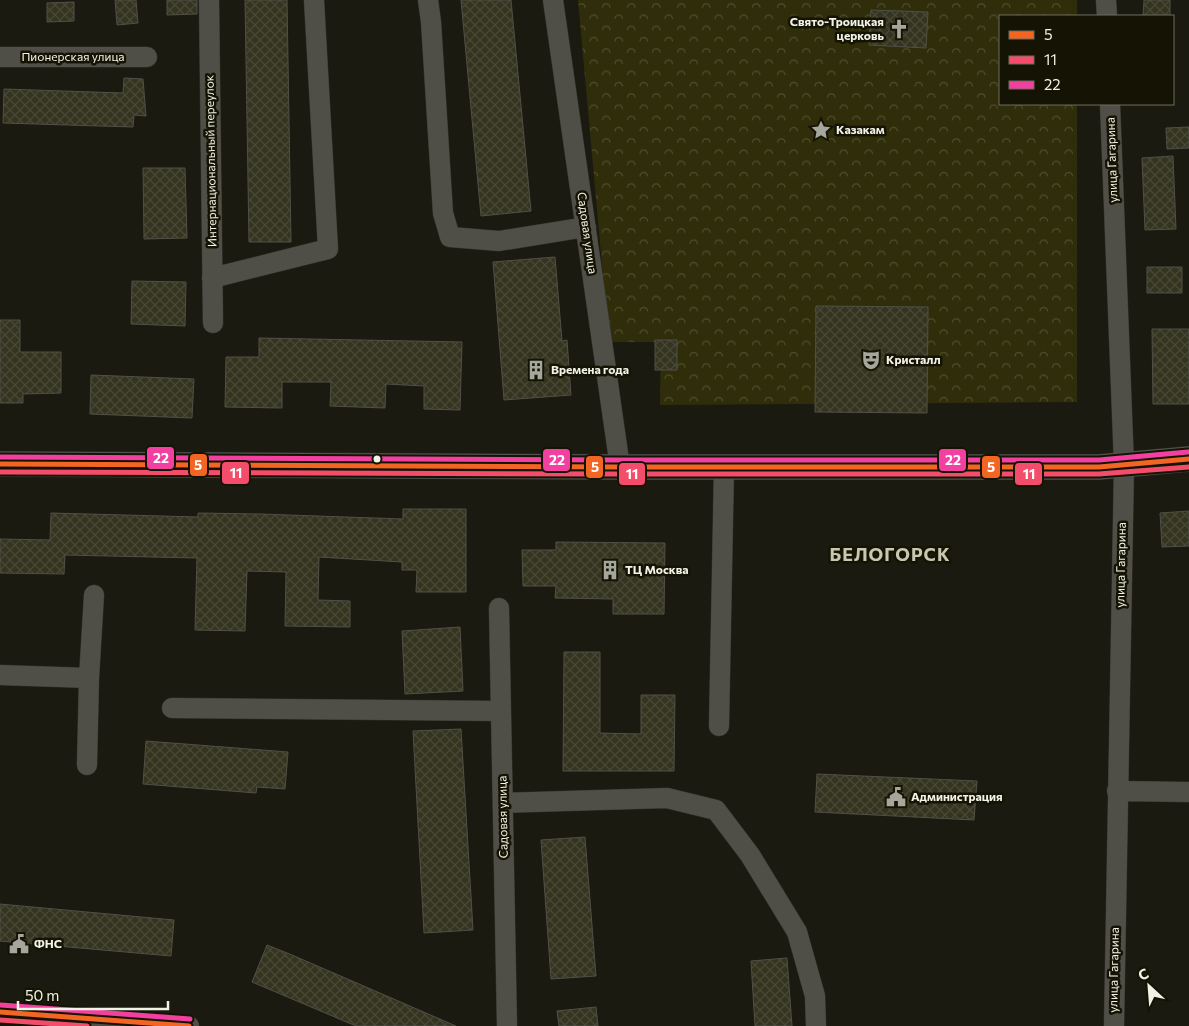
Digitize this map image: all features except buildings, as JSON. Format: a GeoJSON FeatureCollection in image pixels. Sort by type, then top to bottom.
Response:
{"type":"FeatureCollection","features":[{"type":"Feature","properties":{"kind":"main road"},"geometry":{"type":"LineString","coordinates":[[0,464],[1099,467],[1189,459]]}},
{"type":"Feature","properties":{"kind":"street","name":"Интернациональный переулок"},"geometry":{"type":"LineString","coordinates":[[209,0],[213,323]]}},
{"type":"Feature","properties":{"kind":"street"},"geometry":{"type":"LineString","coordinates":[[212,278],[328,249],[314,0]]}},
{"type":"Feature","properties":{"kind":"street"},"geometry":{"type":"LineString","coordinates":[[428,0],[443,213],[450,237],[499,241],[586,227]]}},
{"type":"Feature","properties":{"kind":"street","name":"Садовая улица"},"geometry":{"type":"LineString","coordinates":[[553,0],[620,467]]}},
{"type":"Feature","properties":{"kind":"street"},"geometry":{"type":"LineString","coordinates":[[1106,0],[1107,15]]}},
{"type":"Feature","properties":{"kind":"street","name":"Пионерская улица"},"geometry":{"type":"LineString","coordinates":[[0,57],[146,57]]}},
{"type":"Feature","properties":{"kind":"street","name":"улица Гагарина"},"geometry":{"type":"LineString","coordinates":[[1110,105],[1124,465],[1114,1026]]}},
{"type":"Feature","properties":{"kind":"street"},"geometry":{"type":"LineString","coordinates":[[719,726],[724,467]]}},
{"type":"Feature","properties":{"kind":"street"},"geometry":{"type":"LineString","coordinates":[[87,765],[89,678],[94,595]]}},
{"type":"Feature","properties":{"kind":"street","name":"Садовая улица"},"geometry":{"type":"LineString","coordinates":[[499,608],[507,1026]]}},
{"type":"Feature","properties":{"kind":"street"},"geometry":{"type":"LineString","coordinates":[[0,675],[89,678]]}},
{"type":"Feature","properties":{"kind":"street"},"geometry":{"type":"LineString","coordinates":[[172,708],[501,711]]}},
{"type":"Feature","properties":{"kind":"street"},"geometry":{"type":"LineString","coordinates":[[1118,791],[1189,792]]}},
{"type":"Feature","properties":{"kind":"street"},"geometry":{"type":"LineString","coordinates":[[503,803],[667,798],[716,810],[750,855],[797,932],[815,996],[816,1026]]}},
{"type":"Feature","properties":{"kind":"street"},"geometry":{"type":"LineString","coordinates":[[0,1012],[60,1021],[189,1026]]}},
{"type":"Feature","properties":{"kind":"green space"},"geometry":{"type":"Polygon","coordinates":[[[578,0],[1077,0],[1077,15],[999,15],[999,105],[1077,105],[1077,402],[660,405],[661,342],[609,342],[578,0]]]}},
{"type":"Feature","properties":{"kind":"transit line","name":"22"},"geometry":{"type":"LineString","coordinates":[[0,457],[1099,460],[1188,452]]}},
{"type":"Feature","properties":{"kind":"transit line","name":"5"},"geometry":{"type":"LineString","coordinates":[[0,464],[1099,467],[1189,459]]}},
{"type":"Feature","properties":{"kind":"transit line","name":"11"},"geometry":{"type":"LineString","coordinates":[[0,472],[1099,474],[1189,467]]}},
{"type":"Feature","properties":{"kind":"transit line","name":"22"},"geometry":{"type":"LineString","coordinates":[[1,1005],[190,1019]]}},
{"type":"Feature","properties":{"kind":"transit line","name":"5"},"geometry":{"type":"LineString","coordinates":[[0,1012],[189,1026]]}},
{"type":"Feature","properties":{"kind":"transit line","name":"11"},"geometry":{"type":"LineString","coordinates":[[0,1020],[87,1026]]}},
{"type":"Feature","properties":{"kind":"place","name":"Свято-Троицкая церковь"},"geometry":{"type":"Point","coordinates":[899,29]}},
{"type":"Feature","properties":{"kind":"place","name":"Казакам"},"geometry":{"type":"Point","coordinates":[821,130]}},
{"type":"Feature","properties":{"kind":"place","name":"Кристалл"},"geometry":{"type":"Point","coordinates":[871,360]}},
{"type":"Feature","properties":{"kind":"place","name":"Времена года"},"geometry":{"type":"Point","coordinates":[536,370]}},
{"type":"Feature","properties":{"kind":"place","name":"ТЦ Москва"},"geometry":{"type":"Point","coordinates":[610,570]}},
{"type":"Feature","properties":{"kind":"place","name":"Администрация"},"geometry":{"type":"Point","coordinates":[896,797]}},
{"type":"Feature","properties":{"kind":"place","name":"ФНС"},"geometry":{"type":"Point","coordinates":[19,944]}},
{"type":"Feature","properties":{"kind":"district","name":"БЕЛОГОРСК"},"geometry":{"type":"Point","coordinates":[890,555]}}]}
